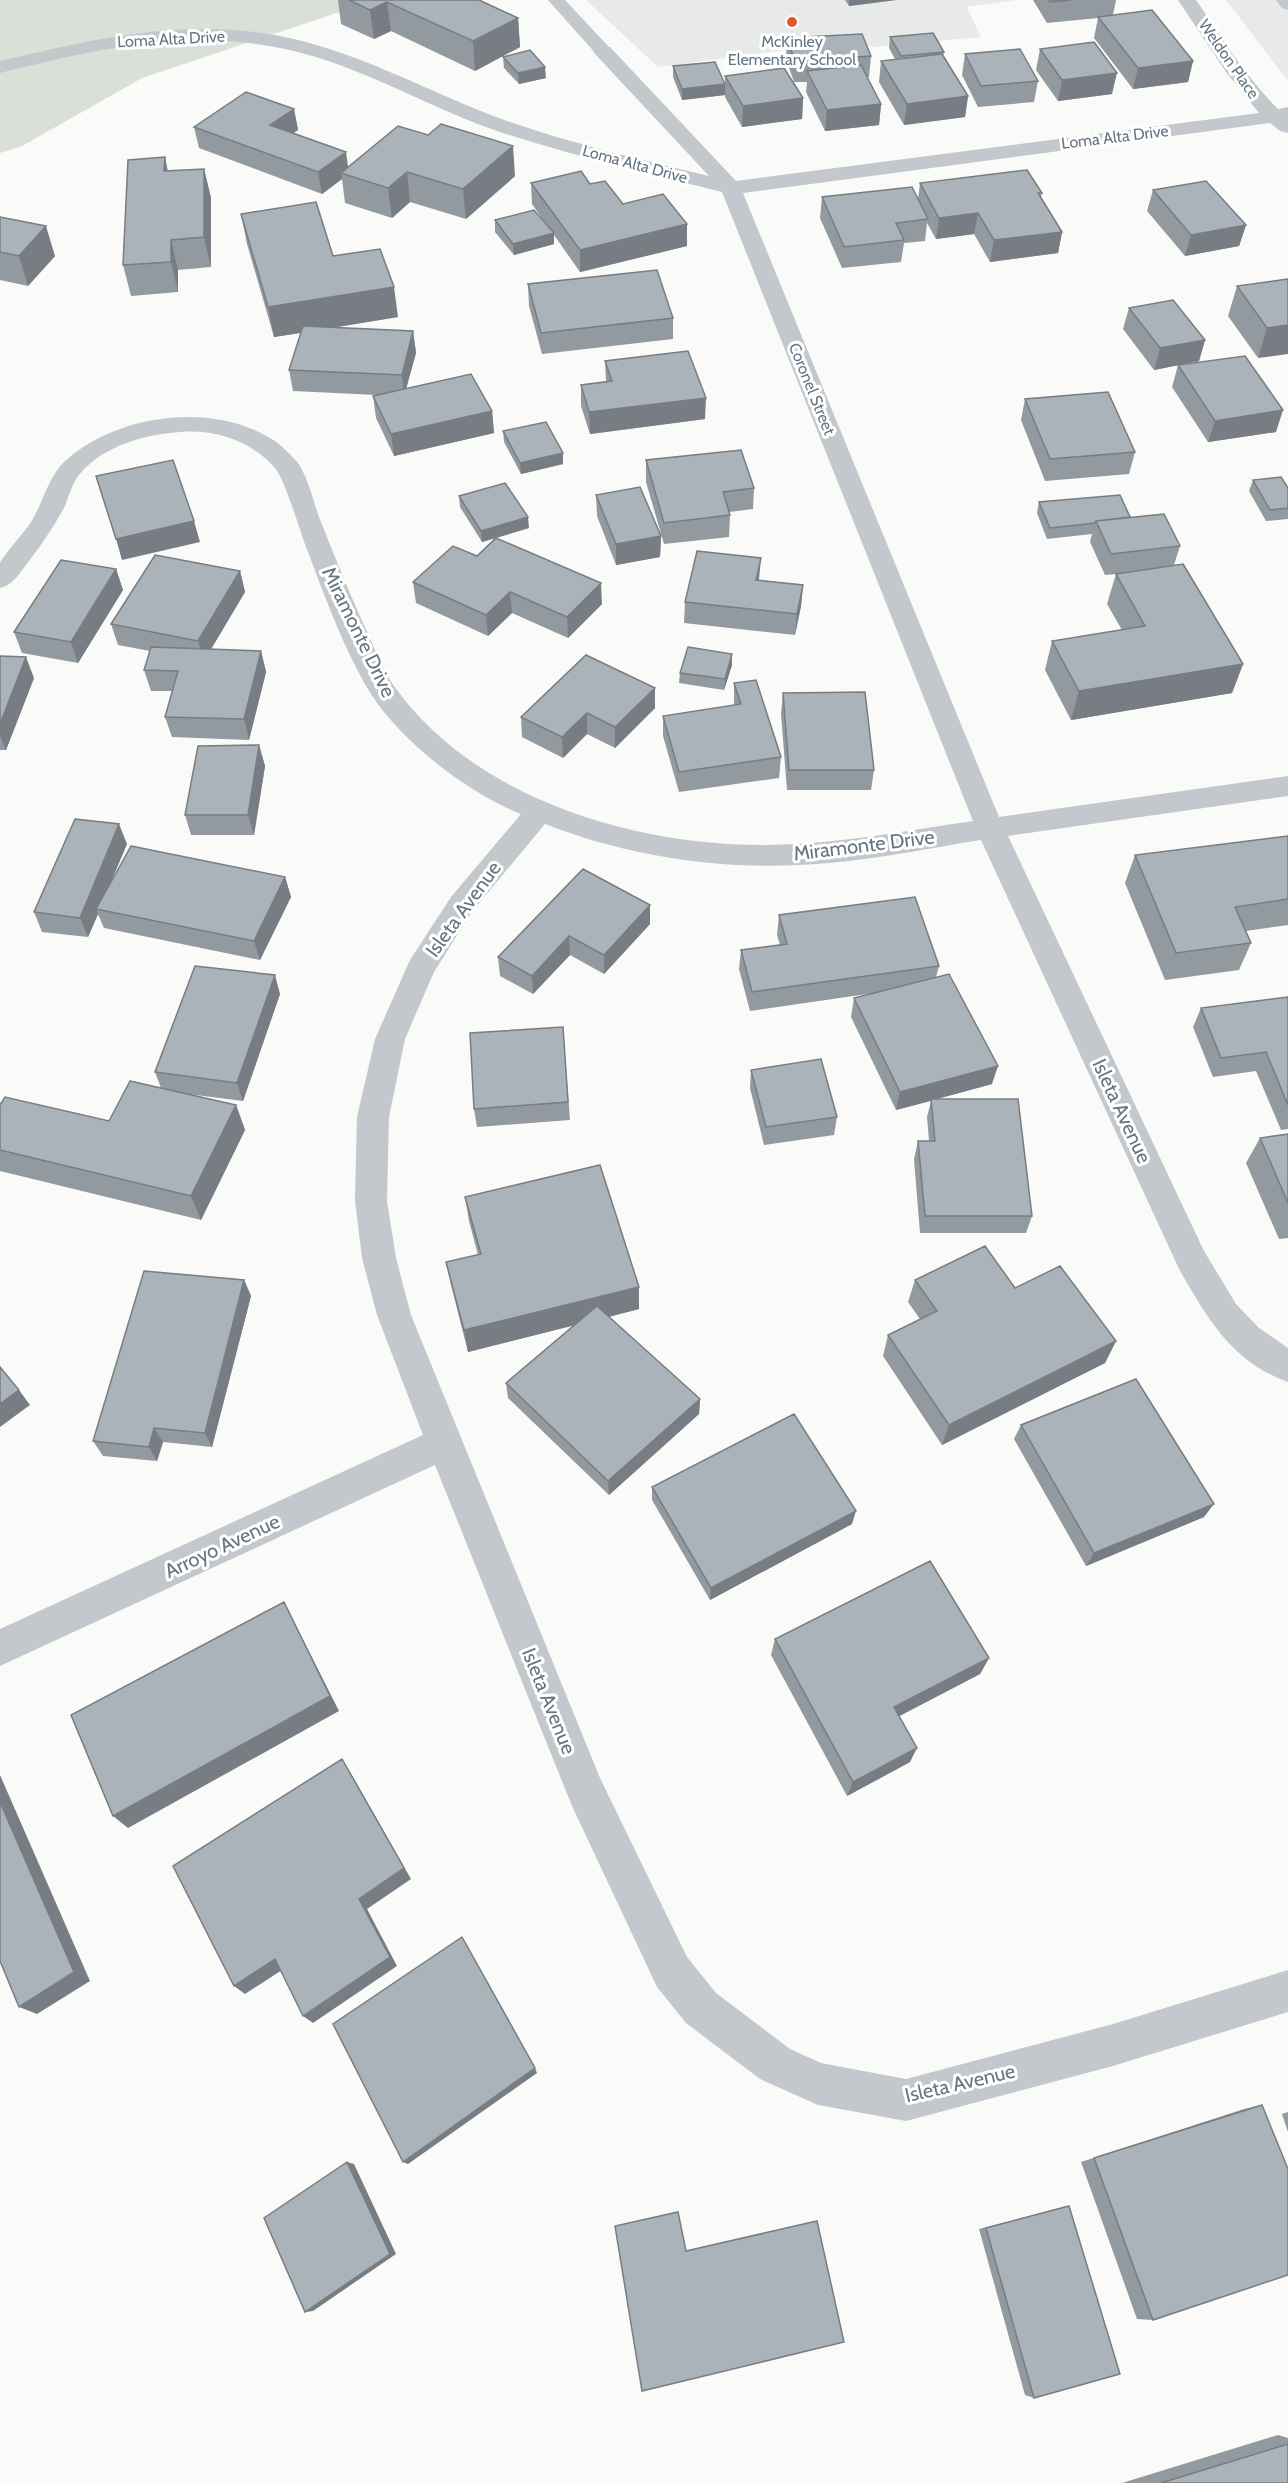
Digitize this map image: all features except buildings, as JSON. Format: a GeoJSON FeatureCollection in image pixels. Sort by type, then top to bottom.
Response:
{"type":"FeatureCollection","features":[{"type":"Feature","properties":{"kind":"street","name":"Weldon Place"},"geometry":{"type":"LineString","coordinates":[[1187,0],[1255,98],[1283,119]]}},
{"type":"Feature","properties":{"kind":"street","name":"Loma Alta Drive"},"geometry":{"type":"LineString","coordinates":[[0,67],[119,40],[195,35],[270,40],[340,57],[500,125],[598,156],[731,188],[1283,119]]}},
{"type":"Feature","properties":{"kind":"street","name":"Coronel Street"},"geometry":{"type":"LineString","coordinates":[[603,51],[731,188],[990,829]]}},
{"type":"Feature","properties":{"kind":"street","name":"Miramonte Drive"},"geometry":{"type":"LineString","coordinates":[[0,580],[49,512],[62,481],[74,466],[90,453],[132,433],[179,424],[226,428],[264,443],[278,454],[288,467],[344,610],[383,692],[410,724],[446,757],[489,786],[540,811],[608,835],[669,848],[732,855],[827,853],[1288,786]]}},
{"type":"Feature","properties":{"kind":"street","name":"Isleta Avenue"},"geometry":{"type":"LineString","coordinates":[[540,811],[461,905],[421,968],[390,1039],[373,1117],[371,1201],[379,1258],[394,1315],[586,1792],[672,1972],[701,2008],[775,2064],[818,2084],[906,2100],[1113,2045],[1288,1991]]}},
{"type":"Feature","properties":{"kind":"street","name":"Isleta Avenue"},"geometry":{"type":"LineString","coordinates":[[990,829],[1191,1261],[1224,1315],[1247,1339],[1288,1367]]}},
{"type":"Feature","properties":{"kind":"street","name":"Arroyo Avenue"},"geometry":{"type":"LineString","coordinates":[[0,1648],[444,1443]]}},
{"type":"Feature","properties":{"kind":"lane","name":"Coronel Street"},"geometry":{"type":"LineString","coordinates":[[556,0],[603,51]]}},
{"type":"Feature","properties":{"kind":"lane"},"geometry":{"type":"LineString","coordinates":[[1284,0],[1288,5]]}},
{"type":"Feature","properties":{"kind":"shaded area"},"geometry":{"type":"Polygon","coordinates":[[[0,0],[375,0],[142,78],[22,146],[0,153],[0,0]]]}},
{"type":"Feature","properties":{"kind":"shaded area","name":"McKinley Elementary School"},"geometry":{"type":"Polygon","coordinates":[[[586,0],[1015,0],[967,7],[981,37],[873,47],[856,41],[658,67],[586,0]]]}},
{"type":"Feature","properties":{"kind":"shaded area"},"geometry":{"type":"Polygon","coordinates":[[[1226,0],[1288,0],[1288,81],[1226,0]]]}},
{"type":"Feature","properties":{"kind":"place","name":"McKinley Elementary School"},"geometry":{"type":"Point","coordinates":[792,22]}}]}
